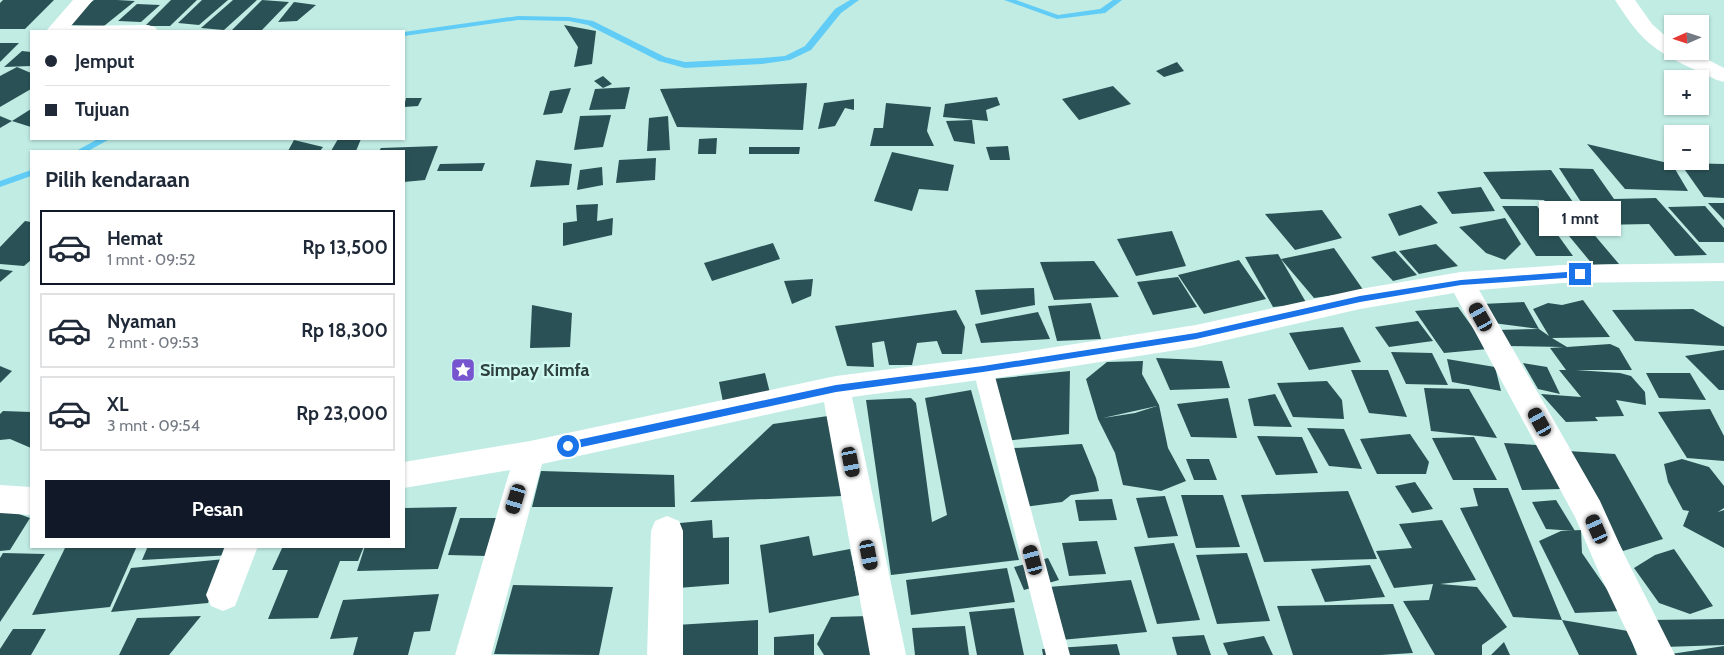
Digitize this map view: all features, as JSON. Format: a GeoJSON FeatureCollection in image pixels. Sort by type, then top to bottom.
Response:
{"type":"FeatureCollection","features":[{"type":"Feature","properties":{"kind":"street"},"geometry":{"type":"LineString","coordinates":[[57,30],[83,0]]}},
{"type":"Feature","properties":{"kind":"street"},"geometry":{"type":"LineString","coordinates":[[1625,0],[1642,27],[1664,45]]}},
{"type":"Feature","properties":{"kind":"street"},"geometry":{"type":"LineString","coordinates":[[1693,60],[1724,76]]}},
{"type":"Feature","properties":{"kind":"street"},"geometry":{"type":"LineString","coordinates":[[405,474],[530,454],[836,388],[983,369],[1196,336],[1360,299],[1461,282],[1562,274],[1724,272]]}},
{"type":"Feature","properties":{"kind":"street"},"geometry":{"type":"LineString","coordinates":[[1461,282],[1589,511],[1612,564],[1657,655]]}},
{"type":"Feature","properties":{"kind":"street"},"geometry":{"type":"LineString","coordinates":[[836,388],[888,655]]}},
{"type":"Feature","properties":{"kind":"street"},"geometry":{"type":"LineString","coordinates":[[473,655],[530,454]]}},
{"type":"Feature","properties":{"kind":"street"},"geometry":{"type":"LineString","coordinates":[[0,499],[30,501]]}},
{"type":"Feature","properties":{"kind":"street"},"geometry":{"type":"LineString","coordinates":[[665,655],[667,531]]}},
{"type":"Feature","properties":{"kind":"street"},"geometry":{"type":"LineString","coordinates":[[223,595],[241,548]]}},
{"type":"Feature","properties":{"kind":"lane"},"geometry":{"type":"LineString","coordinates":[[983,369],[1058,655]]}},
{"type":"Feature","properties":{"kind":"building"},"geometry":{"type":"Polygon","coordinates":[[[3,0],[54,0],[25,29],[0,29],[0,3],[3,0]]]}},
{"type":"Feature","properties":{"kind":"building"},"geometry":{"type":"Polygon","coordinates":[[[94,0],[135,1],[104,26],[68,25],[78,12],[94,0]]]}},
{"type":"Feature","properties":{"kind":"building"},"geometry":{"type":"Polygon","coordinates":[[[171,0],[197,0],[170,26],[145,26],[171,0]]]}},
{"type":"Feature","properties":{"kind":"building"},"geometry":{"type":"Polygon","coordinates":[[[202,0],[228,0],[199,25],[178,23],[202,0]]]}},
{"type":"Feature","properties":{"kind":"building"},"geometry":{"type":"Polygon","coordinates":[[[233,0],[257,0],[224,30],[201,28],[233,0]]]}},
{"type":"Feature","properties":{"kind":"building"},"geometry":{"type":"Polygon","coordinates":[[[262,0],[289,2],[262,30],[232,30],[262,0]]]}},
{"type":"Feature","properties":{"kind":"building"},"geometry":{"type":"Polygon","coordinates":[[[294,2],[316,5],[297,21],[278,22],[294,2]]]}},
{"type":"Feature","properties":{"kind":"building"},"geometry":{"type":"Polygon","coordinates":[[[137,4],[160,5],[141,22],[118,21],[137,4]]]}},
{"type":"Feature","properties":{"kind":"building"},"geometry":{"type":"Polygon","coordinates":[[[564,25],[596,31],[592,64],[574,67],[578,47],[564,25]]]}},
{"type":"Feature","properties":{"kind":"building"},"geometry":{"type":"Polygon","coordinates":[[[0,43],[19,43],[0,62],[0,43]]]}},
{"type":"Feature","properties":{"kind":"building"},"geometry":{"type":"Polygon","coordinates":[[[22,51],[30,52],[30,66],[4,67],[22,51]]]}},
{"type":"Feature","properties":{"kind":"building"},"geometry":{"type":"Polygon","coordinates":[[[1177,62],[1184,71],[1164,77],[1156,71],[1177,62]]]}},
{"type":"Feature","properties":{"kind":"building"},"geometry":{"type":"Polygon","coordinates":[[[17,67],[30,73],[30,90],[0,107],[0,76],[17,67]]]}},
{"type":"Feature","properties":{"kind":"building"},"geometry":{"type":"Polygon","coordinates":[[[603,76],[612,84],[603,88],[594,81],[603,76]]]}},
{"type":"Feature","properties":{"kind":"building"},"geometry":{"type":"Polygon","coordinates":[[[807,83],[803,130],[677,127],[660,89],[807,83]]]}},
{"type":"Feature","properties":{"kind":"building"},"geometry":{"type":"Polygon","coordinates":[[[1113,86],[1131,104],[1079,120],[1062,99],[1113,86]]]}},
{"type":"Feature","properties":{"kind":"building"},"geometry":{"type":"Polygon","coordinates":[[[630,87],[625,109],[589,110],[595,89],[630,87]]]}},
{"type":"Feature","properties":{"kind":"building"},"geometry":{"type":"Polygon","coordinates":[[[571,88],[562,113],[543,115],[550,91],[571,88]]]}},
{"type":"Feature","properties":{"kind":"building"},"geometry":{"type":"Polygon","coordinates":[[[997,97],[1000,105],[986,110],[988,121],[943,117],[945,104],[997,97]]]}},
{"type":"Feature","properties":{"kind":"building"},"geometry":{"type":"Polygon","coordinates":[[[406,98],[422,98],[418,106],[405,107],[406,98]]]}},
{"type":"Feature","properties":{"kind":"building"},"geometry":{"type":"Polygon","coordinates":[[[854,99],[854,110],[845,108],[835,126],[818,129],[824,103],[854,99]]]}},
{"type":"Feature","properties":{"kind":"building"},"geometry":{"type":"Polygon","coordinates":[[[886,103],[931,107],[927,131],[934,146],[870,146],[874,128],[883,128],[886,103]]]}},
{"type":"Feature","properties":{"kind":"building"},"geometry":{"type":"Polygon","coordinates":[[[30,110],[30,127],[12,121],[30,110]]]}},
{"type":"Feature","properties":{"kind":"building"},"geometry":{"type":"Polygon","coordinates":[[[611,115],[603,147],[574,150],[580,116],[611,115]]]}},
{"type":"Feature","properties":{"kind":"building"},"geometry":{"type":"Polygon","coordinates":[[[0,116],[12,121],[0,128],[0,116]]]}},
{"type":"Feature","properties":{"kind":"building"},"geometry":{"type":"Polygon","coordinates":[[[668,116],[670,150],[647,151],[649,118],[668,116]]]}},
{"type":"Feature","properties":{"kind":"building"},"geometry":{"type":"Polygon","coordinates":[[[972,120],[975,144],[954,141],[946,121],[972,120]]]}},
{"type":"Feature","properties":{"kind":"building"},"geometry":{"type":"Polygon","coordinates":[[[717,138],[716,154],[698,154],[699,139],[717,138]]]}},
{"type":"Feature","properties":{"kind":"building"},"geometry":{"type":"Polygon","coordinates":[[[294,140],[323,147],[321,150],[289,150],[294,140]]]}},
{"type":"Feature","properties":{"kind":"building"},"geometry":{"type":"Polygon","coordinates":[[[337,140],[361,140],[356,150],[332,150],[337,140]]]}},
{"type":"Feature","properties":{"kind":"building"},"geometry":{"type":"Polygon","coordinates":[[[1587,144],[1664,162],[1664,170],[1676,170],[1688,191],[1625,189],[1587,144]]]}},
{"type":"Feature","properties":{"kind":"building"},"geometry":{"type":"Polygon","coordinates":[[[438,146],[425,180],[405,182],[405,150],[380,150],[381,148],[438,146]]]}},
{"type":"Feature","properties":{"kind":"building"},"geometry":{"type":"Polygon","coordinates":[[[1008,146],[1010,160],[990,160],[986,147],[1008,146]]]}},
{"type":"Feature","properties":{"kind":"building"},"geometry":{"type":"Polygon","coordinates":[[[749,147],[800,147],[799,154],[749,154],[749,147]]]}},
{"type":"Feature","properties":{"kind":"building"},"geometry":{"type":"Polygon","coordinates":[[[892,152],[954,165],[948,191],[919,189],[912,211],[874,201],[892,152]]]}},
{"type":"Feature","properties":{"kind":"building"},"geometry":{"type":"Polygon","coordinates":[[[656,158],[655,180],[616,183],[619,160],[656,158]]]}},
{"type":"Feature","properties":{"kind":"building"},"geometry":{"type":"Polygon","coordinates":[[[536,160],[572,164],[569,185],[530,187],[536,160]]]}},
{"type":"Feature","properties":{"kind":"building"},"geometry":{"type":"Polygon","coordinates":[[[485,163],[482,171],[437,171],[440,164],[485,163]]]}},
{"type":"Feature","properties":{"kind":"building"},"geometry":{"type":"Polygon","coordinates":[[[1709,164],[1724,164],[1724,198],[1704,197],[1685,170],[1709,170],[1709,164]]]}},
{"type":"Feature","properties":{"kind":"building"},"geometry":{"type":"Polygon","coordinates":[[[602,167],[603,185],[577,190],[580,170],[602,167]]]}},
{"type":"Feature","properties":{"kind":"building"},"geometry":{"type":"Polygon","coordinates":[[[1559,168],[1593,169],[1614,199],[1656,198],[1707,255],[1675,256],[1649,224],[1599,225],[1559,168]]]}},
{"type":"Feature","properties":{"kind":"building"},"geometry":{"type":"Polygon","coordinates":[[[1551,170],[1579,211],[1554,213],[1544,200],[1501,199],[1483,172],[1551,170]]]}},
{"type":"Feature","properties":{"kind":"building"},"geometry":{"type":"Polygon","coordinates":[[[1481,187],[1495,211],[1452,214],[1437,192],[1481,187]]]}},
{"type":"Feature","properties":{"kind":"building"},"geometry":{"type":"Polygon","coordinates":[[[1708,203],[1724,203],[1724,220],[1708,203]]]}},
{"type":"Feature","properties":{"kind":"building"},"geometry":{"type":"Polygon","coordinates":[[[598,204],[597,221],[613,218],[612,235],[563,246],[563,223],[577,221],[576,205],[598,204]]]}},
{"type":"Feature","properties":{"kind":"building"},"geometry":{"type":"Polygon","coordinates":[[[1421,205],[1438,223],[1399,236],[1388,214],[1421,205]]]}},
{"type":"Feature","properties":{"kind":"building"},"geometry":{"type":"Polygon","coordinates":[[[1502,206],[1537,206],[1573,256],[1536,256],[1502,206]]]}},
{"type":"Feature","properties":{"kind":"building"},"geometry":{"type":"Polygon","coordinates":[[[1705,206],[1724,228],[1724,242],[1699,242],[1668,207],[1705,206]]]}},
{"type":"Feature","properties":{"kind":"building"},"geometry":{"type":"Polygon","coordinates":[[[1322,210],[1342,238],[1295,250],[1265,214],[1322,210]]]}},
{"type":"Feature","properties":{"kind":"building"},"geometry":{"type":"Polygon","coordinates":[[[1505,218],[1521,244],[1505,260],[1486,253],[1459,227],[1505,218]]]}},
{"type":"Feature","properties":{"kind":"building"},"geometry":{"type":"Polygon","coordinates":[[[1580,218],[1619,264],[1593,265],[1555,219],[1580,218]]]}},
{"type":"Feature","properties":{"kind":"building"},"geometry":{"type":"Polygon","coordinates":[[[25,221],[30,222],[30,261],[24,266],[0,264],[0,247],[25,221]]]}},
{"type":"Feature","properties":{"kind":"building"},"geometry":{"type":"Polygon","coordinates":[[[1172,231],[1186,266],[1136,276],[1117,239],[1172,231]]]}},
{"type":"Feature","properties":{"kind":"building"},"geometry":{"type":"Polygon","coordinates":[[[773,243],[780,259],[712,281],[704,263],[773,243]]]}},
{"type":"Feature","properties":{"kind":"building"},"geometry":{"type":"Polygon","coordinates":[[[1436,244],[1458,266],[1419,274],[1399,251],[1436,244]]]}},
{"type":"Feature","properties":{"kind":"building"},"geometry":{"type":"Polygon","coordinates":[[[1334,248],[1364,291],[1314,298],[1281,259],[1334,248]]]}},
{"type":"Feature","properties":{"kind":"building"},"geometry":{"type":"Polygon","coordinates":[[[1395,251],[1417,275],[1393,281],[1371,257],[1395,251]]]}},
{"type":"Feature","properties":{"kind":"building"},"geometry":{"type":"Polygon","coordinates":[[[1278,254],[1307,304],[1273,307],[1245,257],[1278,254]]]}},
{"type":"Feature","properties":{"kind":"building"},"geometry":{"type":"Polygon","coordinates":[[[1239,260],[1266,299],[1204,314],[1178,275],[1239,260]]]}},
{"type":"Feature","properties":{"kind":"building"},"geometry":{"type":"Polygon","coordinates":[[[1094,261],[1119,297],[1054,300],[1040,262],[1094,261]]]}},
{"type":"Feature","properties":{"kind":"building"},"geometry":{"type":"Polygon","coordinates":[[[0,269],[13,271],[0,282],[0,269]]]}},
{"type":"Feature","properties":{"kind":"building"},"geometry":{"type":"Polygon","coordinates":[[[1178,277],[1197,307],[1153,315],[1137,282],[1178,277]]]}},
{"type":"Feature","properties":{"kind":"building"},"geometry":{"type":"Polygon","coordinates":[[[813,279],[811,296],[792,304],[784,281],[813,279]]]}},
{"type":"Feature","properties":{"kind":"building"},"geometry":{"type":"Polygon","coordinates":[[[1034,288],[1035,305],[981,315],[975,290],[1034,288]]]}},
{"type":"Feature","properties":{"kind":"building"},"geometry":{"type":"Polygon","coordinates":[[[1583,300],[1610,337],[1552,338],[1567,347],[1610,344],[1619,348],[1632,370],[1576,370],[1620,373],[1631,376],[1645,392],[1646,405],[1616,400],[1624,416],[1595,417],[1598,421],[1566,422],[1541,394],[1581,397],[1559,370],[1566,370],[1550,348],[1564,347],[1504,346],[1496,330],[1539,329],[1549,336],[1533,309],[1548,303],[1562,305],[1583,300]]]}},
{"type":"Feature","properties":{"kind":"building"},"geometry":{"type":"Polygon","coordinates":[[[1524,302],[1539,329],[1493,323],[1482,304],[1524,302]]]}},
{"type":"Feature","properties":{"kind":"building"},"geometry":{"type":"Polygon","coordinates":[[[1091,303],[1101,339],[1057,341],[1048,306],[1091,303]]]}},
{"type":"Feature","properties":{"kind":"building"},"geometry":{"type":"Polygon","coordinates":[[[532,305],[572,313],[570,347],[530,348],[532,305]]]}},
{"type":"Feature","properties":{"kind":"building"},"geometry":{"type":"Polygon","coordinates":[[[1458,307],[1488,349],[1444,353],[1415,311],[1458,307]]]}},
{"type":"Feature","properties":{"kind":"building"},"geometry":{"type":"Polygon","coordinates":[[[1693,309],[1724,327],[1724,346],[1635,341],[1612,310],[1693,309]]]}},
{"type":"Feature","properties":{"kind":"building"},"geometry":{"type":"Polygon","coordinates":[[[956,310],[965,327],[962,354],[942,354],[937,341],[917,343],[912,365],[889,365],[884,341],[872,343],[874,367],[847,366],[835,326],[956,310]]]}},
{"type":"Feature","properties":{"kind":"building"},"geometry":{"type":"Polygon","coordinates":[[[1038,312],[1050,339],[981,343],[975,324],[1038,312]]]}},
{"type":"Feature","properties":{"kind":"building"},"geometry":{"type":"Polygon","coordinates":[[[1418,321],[1433,341],[1389,347],[1375,327],[1418,321]]]}},
{"type":"Feature","properties":{"kind":"building"},"geometry":{"type":"Polygon","coordinates":[[[1343,327],[1361,362],[1309,370],[1289,333],[1343,327]]]}},
{"type":"Feature","properties":{"kind":"building"},"geometry":{"type":"Polygon","coordinates":[[[1724,350],[1724,390],[1719,390],[1685,356],[1724,350]]]}},
{"type":"Feature","properties":{"kind":"building"},"geometry":{"type":"Polygon","coordinates":[[[1391,352],[1432,353],[1448,385],[1406,384],[1391,352]]]}},
{"type":"Feature","properties":{"kind":"building"},"geometry":{"type":"Polygon","coordinates":[[[1156,358],[1222,361],[1230,388],[1170,390],[1156,358]]]}},
{"type":"Feature","properties":{"kind":"building"},"geometry":{"type":"Polygon","coordinates":[[[1447,359],[1495,367],[1501,391],[1452,382],[1447,359]]]}},
{"type":"Feature","properties":{"kind":"building"},"geometry":{"type":"Polygon","coordinates":[[[1143,361],[1142,374],[1159,405],[1168,448],[1186,481],[1161,491],[1123,485],[1115,453],[1098,419],[1086,379],[1107,362],[1143,361]],[[1157,406],[1103,418],[1135,413],[1157,406]]]}},
{"type":"Feature","properties":{"kind":"building"},"geometry":{"type":"Polygon","coordinates":[[[1523,363],[1547,367],[1560,394],[1538,389],[1523,363]]]}},
{"type":"Feature","properties":{"kind":"building"},"geometry":{"type":"Polygon","coordinates":[[[0,366],[12,371],[0,383],[0,366]]]}},
{"type":"Feature","properties":{"kind":"building"},"geometry":{"type":"Polygon","coordinates":[[[1351,370],[1388,370],[1407,417],[1369,413],[1351,370]]]}},
{"type":"Feature","properties":{"kind":"building"},"geometry":{"type":"Polygon","coordinates":[[[1070,371],[1069,434],[1005,441],[993,379],[1070,371]]]}},
{"type":"Feature","properties":{"kind":"building"},"geometry":{"type":"Polygon","coordinates":[[[765,373],[771,397],[724,407],[719,382],[765,373]]]}},
{"type":"Feature","properties":{"kind":"building"},"geometry":{"type":"Polygon","coordinates":[[[1646,373],[1690,373],[1706,400],[1659,398],[1646,373]]]}},
{"type":"Feature","properties":{"kind":"building"},"geometry":{"type":"Polygon","coordinates":[[[1327,381],[1342,400],[1344,419],[1293,417],[1277,383],[1327,381]]]}},
{"type":"Feature","properties":{"kind":"building"},"geometry":{"type":"Polygon","coordinates":[[[1424,388],[1469,389],[1497,438],[1431,431],[1424,388]]]}},
{"type":"Feature","properties":{"kind":"building"},"geometry":{"type":"Polygon","coordinates":[[[971,390],[1019,560],[891,575],[866,400],[911,398],[916,403],[932,522],[947,515],[925,398],[971,390]]]}},
{"type":"Feature","properties":{"kind":"building"},"geometry":{"type":"Polygon","coordinates":[[[1275,394],[1292,427],[1254,426],[1248,399],[1275,394]]]}},
{"type":"Feature","properties":{"kind":"building"},"geometry":{"type":"Polygon","coordinates":[[[1228,398],[1237,438],[1191,437],[1177,404],[1228,398]]]}},
{"type":"Feature","properties":{"kind":"building"},"geometry":{"type":"Polygon","coordinates":[[[1710,409],[1724,436],[1724,461],[1687,458],[1658,412],[1710,409]]]}},
{"type":"Feature","properties":{"kind":"building"},"geometry":{"type":"Polygon","coordinates":[[[3,411],[30,412],[30,448],[10,439],[0,440],[0,414],[3,411]]]}},
{"type":"Feature","properties":{"kind":"building"},"geometry":{"type":"Polygon","coordinates":[[[828,416],[843,496],[690,502],[773,424],[828,416]]]}},
{"type":"Feature","properties":{"kind":"building"},"geometry":{"type":"Polygon","coordinates":[[[1307,428],[1344,429],[1362,469],[1329,466],[1307,428]]]}},
{"type":"Feature","properties":{"kind":"building"},"geometry":{"type":"Polygon","coordinates":[[[1410,434],[1429,462],[1426,474],[1377,474],[1360,439],[1410,434]]]}},
{"type":"Feature","properties":{"kind":"building"},"geometry":{"type":"Polygon","coordinates":[[[1257,436],[1302,437],[1318,473],[1276,475],[1257,436]]]}},
{"type":"Feature","properties":{"kind":"building"},"geometry":{"type":"Polygon","coordinates":[[[1474,437],[1497,480],[1453,480],[1432,438],[1474,437]]]}},
{"type":"Feature","properties":{"kind":"building"},"geometry":{"type":"Polygon","coordinates":[[[1504,443],[1537,445],[1561,489],[1522,490],[1504,443]]]}},
{"type":"Feature","properties":{"kind":"building"},"geometry":{"type":"Polygon","coordinates":[[[1082,444],[1096,478],[1099,491],[1071,495],[1062,502],[1024,507],[1014,448],[1082,444]]]}},
{"type":"Feature","properties":{"kind":"building"},"geometry":{"type":"Polygon","coordinates":[[[1568,451],[1615,454],[1663,539],[1623,551],[1568,451]]]}},
{"type":"Feature","properties":{"kind":"building"},"geometry":{"type":"Polygon","coordinates":[[[1186,459],[1209,459],[1217,480],[1194,480],[1186,459]]]}},
{"type":"Feature","properties":{"kind":"building"},"geometry":{"type":"Polygon","coordinates":[[[1682,459],[1709,467],[1724,486],[1724,508],[1718,512],[1724,510],[1724,548],[1683,526],[1689,511],[1683,510],[1668,482],[1664,464],[1682,459]]]}},
{"type":"Feature","properties":{"kind":"building"},"geometry":{"type":"Polygon","coordinates":[[[541,471],[674,475],[675,507],[532,507],[541,471]]]}},
{"type":"Feature","properties":{"kind":"building"},"geometry":{"type":"Polygon","coordinates":[[[1415,482],[1433,509],[1412,513],[1395,486],[1415,482]]]}},
{"type":"Feature","properties":{"kind":"building"},"geometry":{"type":"Polygon","coordinates":[[[1473,488],[1508,488],[1562,620],[1513,617],[1460,508],[1478,506],[1473,488]]]}},
{"type":"Feature","properties":{"kind":"building"},"geometry":{"type":"Polygon","coordinates":[[[1348,491],[1377,559],[1264,562],[1241,495],[1348,491]]]}},
{"type":"Feature","properties":{"kind":"building"},"geometry":{"type":"Polygon","coordinates":[[[1181,495],[1223,495],[1240,547],[1196,548],[1181,495]]]}},
{"type":"Feature","properties":{"kind":"building"},"geometry":{"type":"Polygon","coordinates":[[[1165,496],[1178,536],[1148,538],[1136,498],[1165,496]]]}},
{"type":"Feature","properties":{"kind":"building"},"geometry":{"type":"Polygon","coordinates":[[[1112,499],[1117,520],[1079,521],[1075,500],[1112,499]]]}},
{"type":"Feature","properties":{"kind":"building"},"geometry":{"type":"Polygon","coordinates":[[[1556,500],[1575,531],[1546,529],[1532,502],[1556,500]]]}},
{"type":"Feature","properties":{"kind":"building"},"geometry":{"type":"Polygon","coordinates":[[[0,507],[30,518],[10,550],[0,551],[0,507]]]}},
{"type":"Feature","properties":{"kind":"building"},"geometry":{"type":"Polygon","coordinates":[[[457,507],[438,569],[357,571],[364,548],[405,548],[405,508],[457,507]]]}},
{"type":"Feature","properties":{"kind":"building"},"geometry":{"type":"Polygon","coordinates":[[[460,518],[498,518],[486,556],[448,555],[460,518]]]}},
{"type":"Feature","properties":{"kind":"building"},"geometry":{"type":"Polygon","coordinates":[[[712,520],[713,538],[729,537],[729,584],[678,588],[680,523],[712,520]]]}},
{"type":"Feature","properties":{"kind":"building"},"geometry":{"type":"Polygon","coordinates":[[[1442,520],[1476,580],[1440,584],[1477,587],[1507,627],[1482,645],[1482,655],[1435,655],[1403,601],[1429,600],[1433,584],[1394,588],[1376,551],[1412,548],[1399,524],[1442,520]]]}},
{"type":"Feature","properties":{"kind":"building"},"geometry":{"type":"Polygon","coordinates":[[[1581,530],[1582,553],[1622,611],[1575,613],[1539,541],[1561,531],[1581,530]]]}},
{"type":"Feature","properties":{"kind":"building"},"geometry":{"type":"Polygon","coordinates":[[[809,536],[813,556],[850,549],[860,595],[769,613],[760,545],[809,536]]]}},
{"type":"Feature","properties":{"kind":"building"},"geometry":{"type":"Polygon","coordinates":[[[1097,541],[1106,574],[1069,576],[1062,543],[1097,541]]]}},
{"type":"Feature","properties":{"kind":"building"},"geometry":{"type":"Polygon","coordinates":[[[1174,543],[1200,620],[1157,624],[1134,547],[1174,543]]]}},
{"type":"Feature","properties":{"kind":"building"},"geometry":{"type":"Polygon","coordinates":[[[65,548],[136,548],[110,607],[32,615],[65,548]]]}},
{"type":"Feature","properties":{"kind":"building"},"geometry":{"type":"Polygon","coordinates":[[[147,548],[235,548],[232,555],[142,560],[147,548]]]}},
{"type":"Feature","properties":{"kind":"building"},"geometry":{"type":"Polygon","coordinates":[[[282,548],[363,548],[358,561],[340,561],[318,618],[268,619],[288,570],[272,570],[282,548]]]}},
{"type":"Feature","properties":{"kind":"building"},"geometry":{"type":"Polygon","coordinates":[[[1674,549],[1713,606],[1690,614],[1659,603],[1634,568],[1655,555],[1674,549]]]}},
{"type":"Feature","properties":{"kind":"building"},"geometry":{"type":"Polygon","coordinates":[[[3,553],[45,554],[0,622],[0,558],[3,553]]]}},
{"type":"Feature","properties":{"kind":"building"},"geometry":{"type":"Polygon","coordinates":[[[1247,553],[1270,621],[1217,624],[1196,555],[1247,553]]]}},
{"type":"Feature","properties":{"kind":"building"},"geometry":{"type":"Polygon","coordinates":[[[1048,558],[1059,580],[1024,590],[1014,567],[1048,558]]]}},
{"type":"Feature","properties":{"kind":"building"},"geometry":{"type":"Polygon","coordinates":[[[225,559],[208,603],[111,612],[131,568],[225,559]]]}},
{"type":"Feature","properties":{"kind":"building"},"geometry":{"type":"Polygon","coordinates":[[[1370,565],[1385,597],[1325,602],[1311,569],[1370,565]]]}},
{"type":"Feature","properties":{"kind":"building"},"geometry":{"type":"Polygon","coordinates":[[[1007,568],[1015,602],[911,615],[906,580],[1007,568]]]}},
{"type":"Feature","properties":{"kind":"building"},"geometry":{"type":"Polygon","coordinates":[[[1131,580],[1147,632],[1061,640],[1049,587],[1131,580]]]}},
{"type":"Feature","properties":{"kind":"building"},"geometry":{"type":"Polygon","coordinates":[[[513,585],[613,587],[599,655],[494,654],[513,585]]]}},
{"type":"Feature","properties":{"kind":"building"},"geometry":{"type":"Polygon","coordinates":[[[439,594],[430,631],[414,632],[408,655],[353,655],[358,637],[330,639],[343,600],[439,594]]]}},
{"type":"Feature","properties":{"kind":"building"},"geometry":{"type":"Polygon","coordinates":[[[1393,604],[1413,653],[1293,655],[1277,606],[1393,604]]]}},
{"type":"Feature","properties":{"kind":"building"},"geometry":{"type":"Polygon","coordinates":[[[1014,608],[1024,655],[977,655],[969,612],[1014,608]]]}},
{"type":"Feature","properties":{"kind":"building"},"geometry":{"type":"Polygon","coordinates":[[[201,616],[169,655],[119,655],[137,618],[201,616]]]}},
{"type":"Feature","properties":{"kind":"building"},"geometry":{"type":"Polygon","coordinates":[[[870,616],[872,655],[824,655],[817,644],[831,617],[870,616]]]}},
{"type":"Feature","properties":{"kind":"building"},"geometry":{"type":"Polygon","coordinates":[[[1724,619],[1724,645],[1664,647],[1648,620],[1724,619]]]}},
{"type":"Feature","properties":{"kind":"building"},"geometry":{"type":"Polygon","coordinates":[[[758,620],[758,655],[674,655],[676,625],[758,620]]]}},
{"type":"Feature","properties":{"kind":"building"},"geometry":{"type":"Polygon","coordinates":[[[1562,620],[1628,631],[1637,655],[1579,655],[1562,620]]]}},
{"type":"Feature","properties":{"kind":"building"},"geometry":{"type":"Polygon","coordinates":[[[965,626],[969,655],[915,655],[912,628],[965,626]]]}},
{"type":"Feature","properties":{"kind":"building"},"geometry":{"type":"Polygon","coordinates":[[[13,629],[46,629],[31,655],[0,655],[0,649],[13,629]]]}},
{"type":"Feature","properties":{"kind":"building"},"geometry":{"type":"Polygon","coordinates":[[[814,634],[814,655],[774,655],[774,637],[814,634]]]}},
{"type":"Feature","properties":{"kind":"building"},"geometry":{"type":"Polygon","coordinates":[[[1204,635],[1211,655],[1177,655],[1172,637],[1204,635]]]}},
{"type":"Feature","properties":{"kind":"building"},"geometry":{"type":"Polygon","coordinates":[[[1264,636],[1273,655],[1228,655],[1223,643],[1264,636]]]}},
{"type":"Feature","properties":{"kind":"building"},"geometry":{"type":"Polygon","coordinates":[[[1504,642],[1510,655],[1491,655],[1504,642]]]}},
{"type":"Feature","properties":{"kind":"building"},"geometry":{"type":"Polygon","coordinates":[[[1117,644],[1120,655],[1043,655],[1042,649],[1117,644]]]}},
{"type":"Feature","properties":{"kind":"building"},"geometry":{"type":"Polygon","coordinates":[[[1724,646],[1724,655],[1671,655],[1671,654],[1724,646]]]}},
{"type":"Feature","properties":{"kind":"waterway"},"geometry":{"type":"LineString","coordinates":[[405,34],[518,18],[569,19],[590,23],[662,59],[685,65],[762,61],[787,58],[808,48],[838,11],[855,0]]}},
{"type":"Feature","properties":{"kind":"waterway"},"geometry":{"type":"LineString","coordinates":[[1008,0],[1057,17],[1102,11],[1118,0]]}},
{"type":"Feature","properties":{"kind":"waterway"},"geometry":{"type":"LineString","coordinates":[[83,150],[103,140]]}},
{"type":"Feature","properties":{"kind":"waterway"},"geometry":{"type":"LineString","coordinates":[[0,184],[30,173]]}},
{"type":"Feature","properties":{"kind":"place","name":"Simpay Kimfa"},"geometry":{"type":"Point","coordinates":[463,370]}},
{"type":"Feature","properties":{"kind":"route"},"geometry":{"type":"LineString","coordinates":[[568,446],[836,388],[983,369],[1196,336],[1360,299],[1461,282],[1580,274]]}}]}
